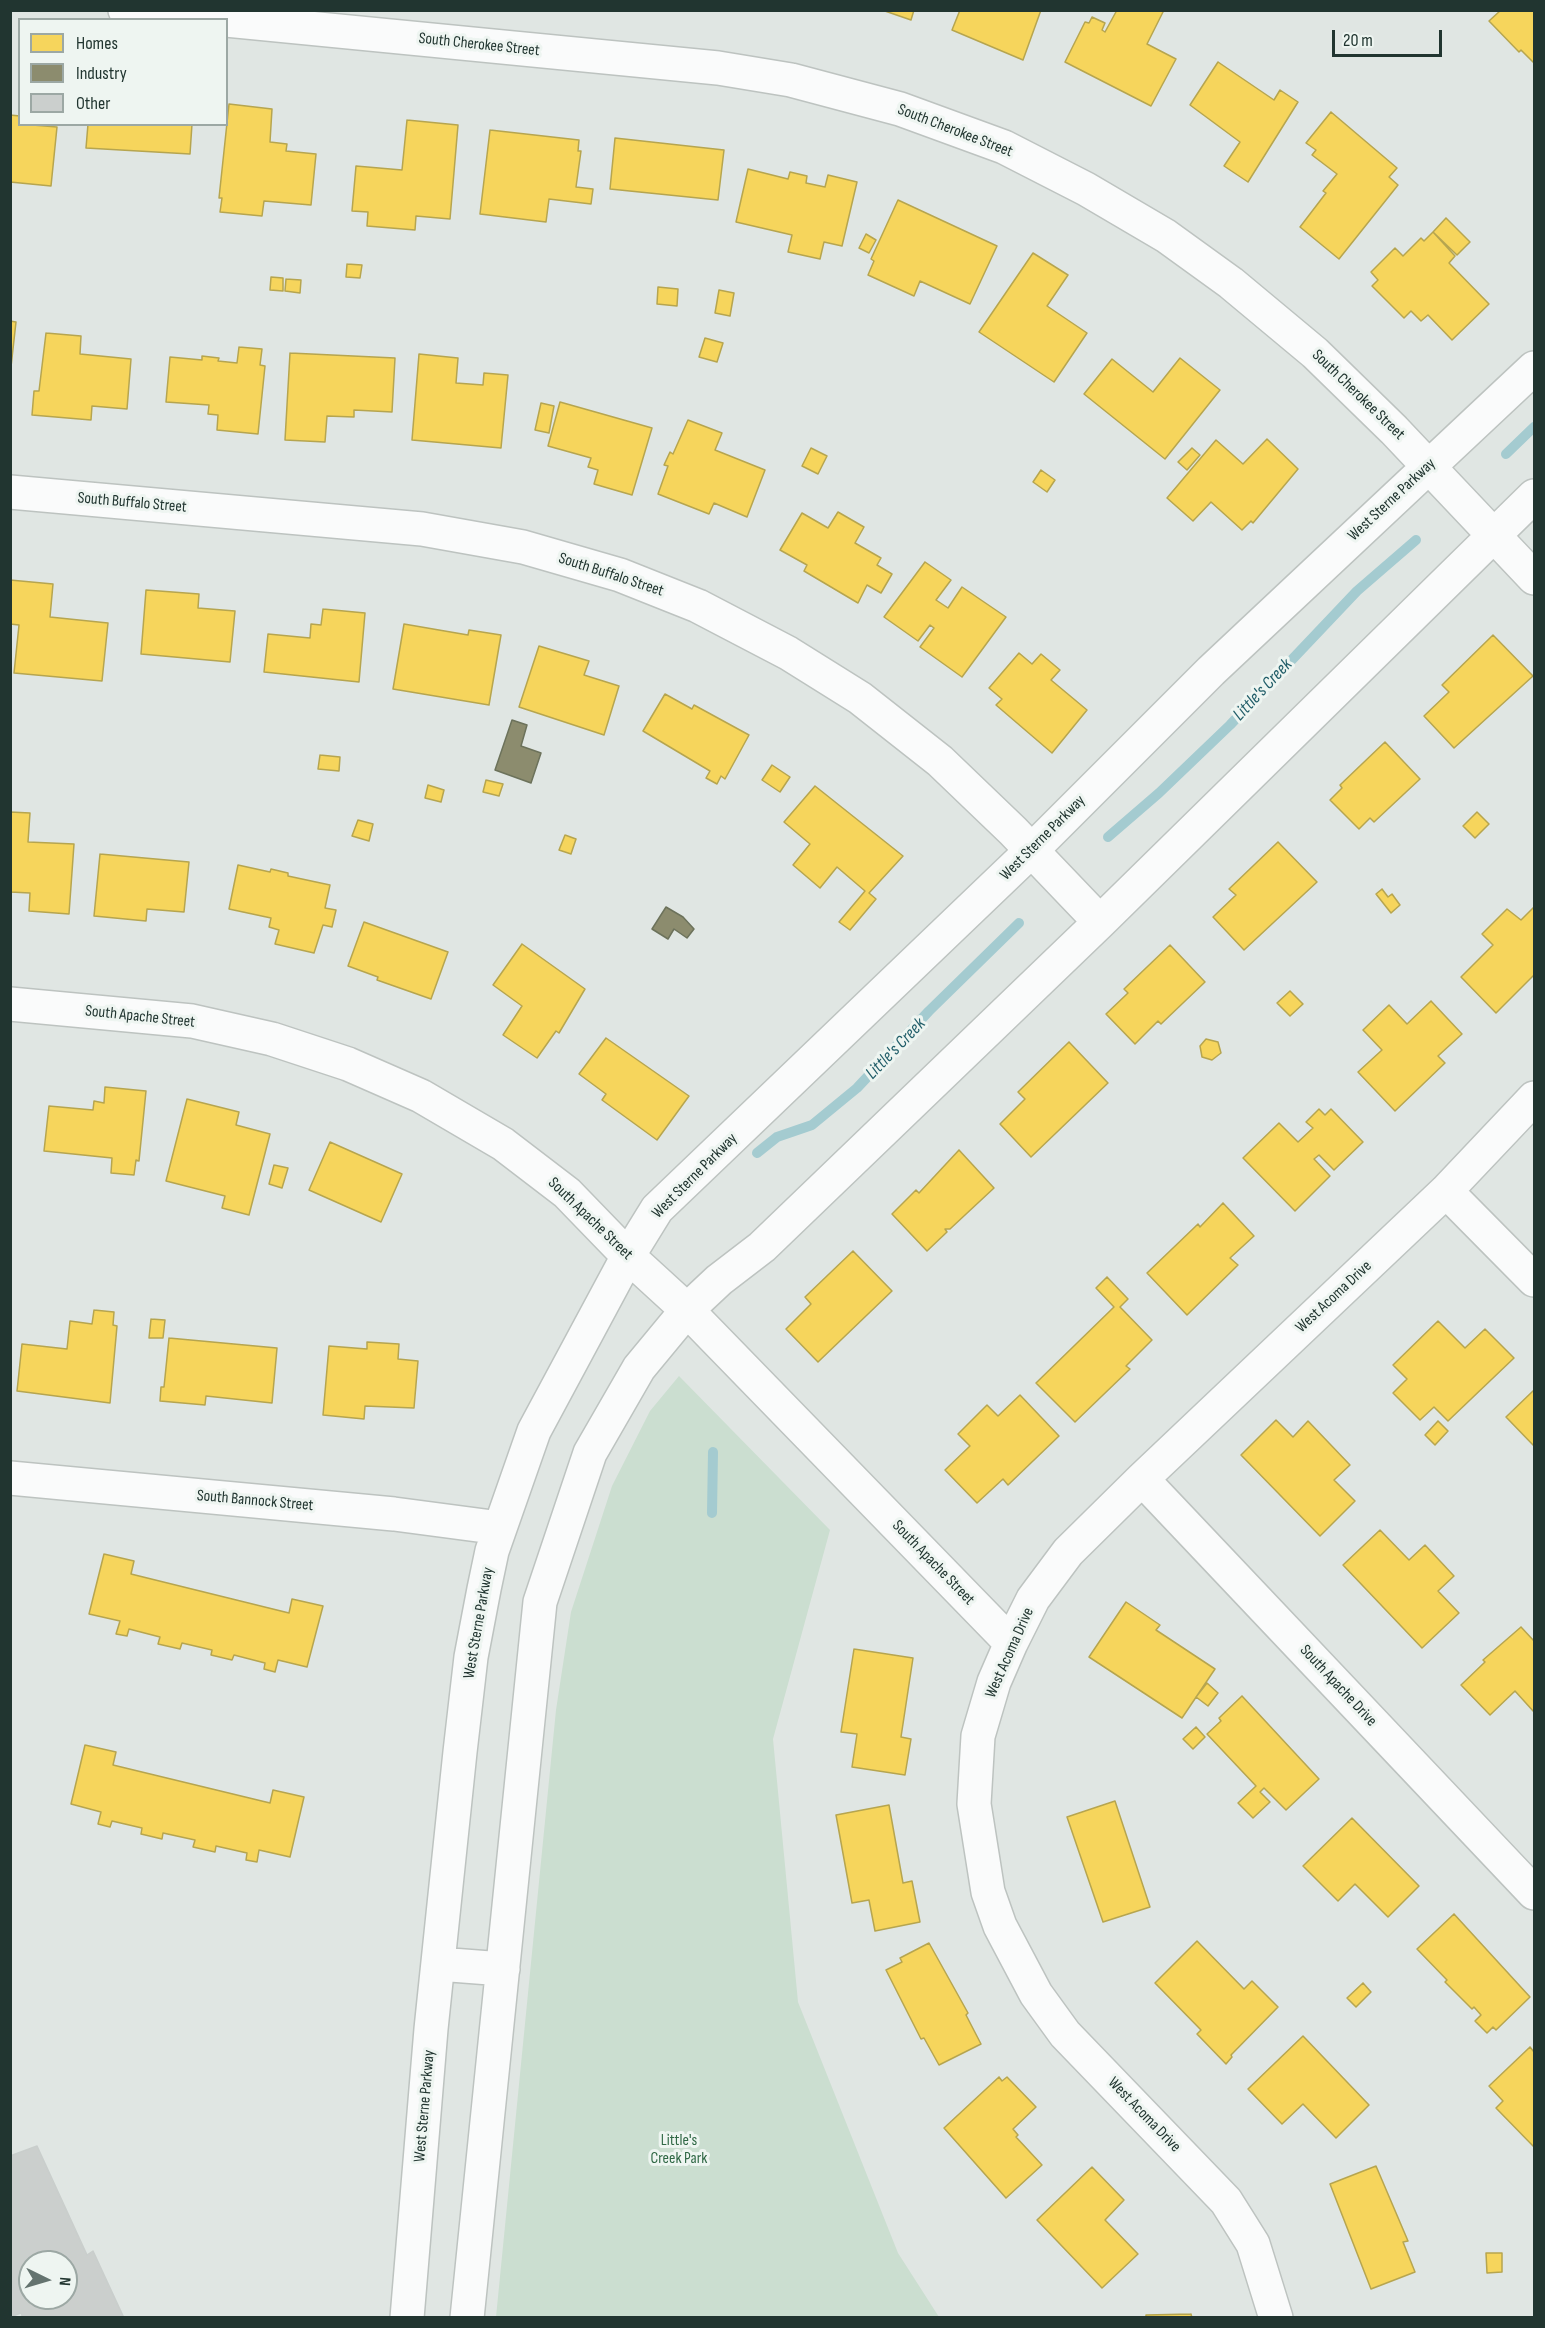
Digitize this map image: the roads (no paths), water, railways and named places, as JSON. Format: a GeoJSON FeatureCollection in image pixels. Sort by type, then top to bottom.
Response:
{"type":"FeatureCollection","features":[{"type":"Feature","properties":{"kind":"street"},"geometry":{"type":"LineString","coordinates":[[124,10],[199,18]]}},
{"type":"Feature","properties":{"kind":"street","name":"South Cherokee Street"},"geometry":{"type":"LineString","coordinates":[[228,20],[718,68],[791,80],[921,116],[1004,147],[1086,189],[1166,236],[1231,283],[1315,353],[1430,465],[1534,578]]}},
{"type":"Feature","properties":{"kind":"street","name":"West Sterne Parkway"},"geometry":{"type":"LineString","coordinates":[[407,2318],[438,1964],[471,1658],[492,1551],[534,1431],[628,1256],[657,1209],[1031,850],[1211,671],[1534,368]]}},
{"type":"Feature","properties":{"kind":"street","name":"South Buffalo Street"},"geometry":{"type":"LineString","coordinates":[[10,492],[422,529],[523,547],[620,575],[698,606],[788,653],[860,698],[940,761],[1031,850],[1100,922]]}},
{"type":"Feature","properties":{"kind":"street"},"geometry":{"type":"LineString","coordinates":[[467,2318],[503,1970],[533,1645],[544,1585],[590,1453],[639,1368],[687,1310],[762,1247],[1100,922],[1534,496]]}},
{"type":"Feature","properties":{"kind":"street","name":"South Apache Street"},"geometry":{"type":"LineString","coordinates":[[10,1004],[192,1021],[272,1039],[348,1064],[421,1096],[503,1144],[567,1193],[628,1256],[687,1310],[1011,1643]]}},
{"type":"Feature","properties":{"kind":"street","name":"West Acoma Drive"},"geometry":{"type":"LineString","coordinates":[[1276,2318],[1253,2244],[1226,2201],[1065,2034],[1036,1994],[1000,1926],[988,1892],[974,1804],[978,1736],[994,1682],[1011,1643],[1033,1599],[1068,1552],[1446,1191],[1534,1098]]}},
{"type":"Feature","properties":{"kind":"street"},"geometry":{"type":"LineString","coordinates":[[1446,1191],[1534,1280]]}},
{"type":"Feature","properties":{"kind":"street","name":"South Bannock Street"},"geometry":{"type":"LineString","coordinates":[[10,1478],[382,1513],[500,1528]]}},
{"type":"Feature","properties":{"kind":"street","name":"South Apache Drive"},"geometry":{"type":"LineString","coordinates":[[1142,1479],[1534,1893]]}},
{"type":"Feature","properties":{"kind":"street"},"geometry":{"type":"LineString","coordinates":[[438,1964],[503,1970]]}},
{"type":"Feature","properties":{"kind":"waterway","name":"Little's Creek"},"geometry":{"type":"LineString","coordinates":[[1506,454],[1534,427]]}},
{"type":"Feature","properties":{"kind":"waterway","name":"Little's Creek"},"geometry":{"type":"LineString","coordinates":[[1108,837],[1159,793],[1230,725],[1357,591],[1416,540]]}},
{"type":"Feature","properties":{"kind":"waterway","name":"Little's Creek"},"geometry":{"type":"LineString","coordinates":[[757,1153],[777,1137],[812,1125],[857,1088],[929,1011],[1019,923]]}},
{"type":"Feature","properties":{"kind":"waterway","name":"Little's Creek"},"geometry":{"type":"LineString","coordinates":[[712,1513],[713,1452]]}},
{"type":"Feature","properties":{"kind":"park label","name":"Little's Creek Park"},"geometry":{"type":"Point","coordinates":[679,2150]}}]}
